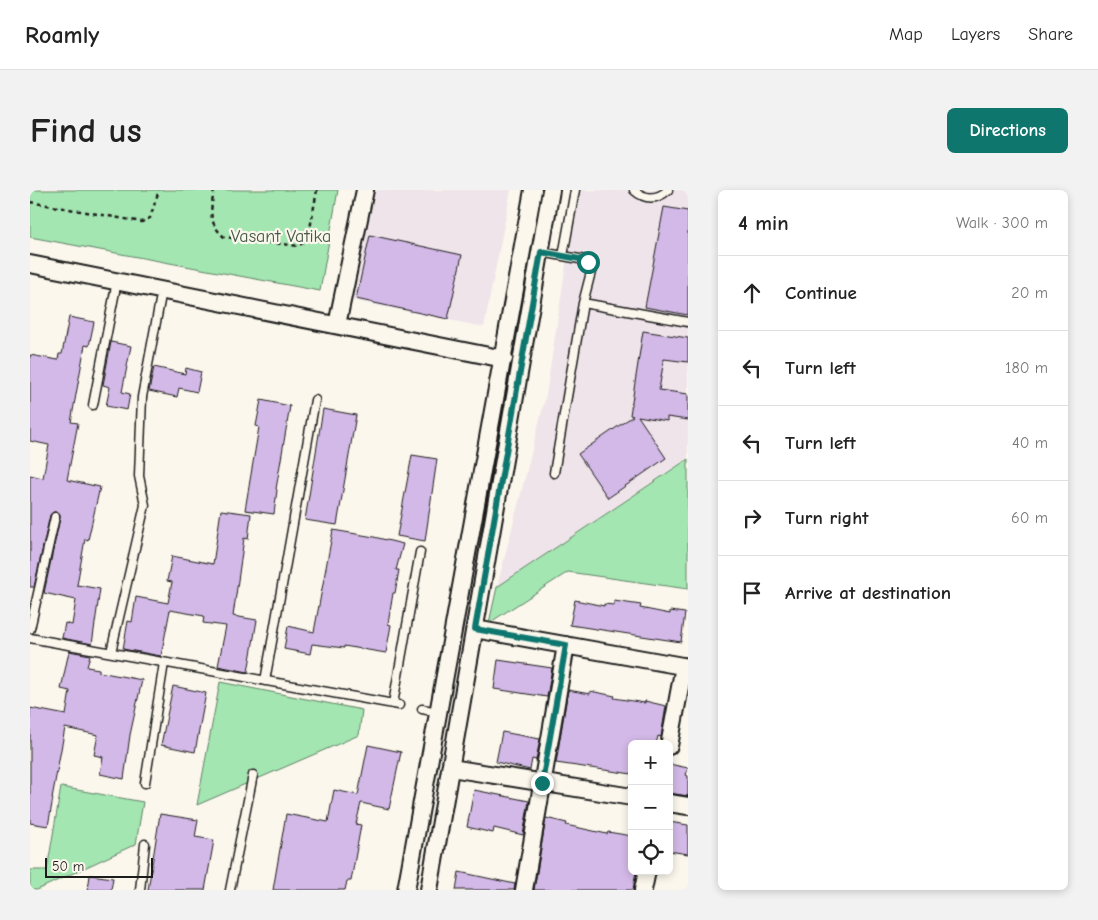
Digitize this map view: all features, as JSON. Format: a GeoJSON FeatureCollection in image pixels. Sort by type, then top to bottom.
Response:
{"type":"FeatureCollection","features":[{"type":"Feature","properties":{"kind":"street"},"geometry":{"type":"LineString","coordinates":[[337,325],[365,190]]}},
{"type":"Feature","properties":{"kind":"street"},"geometry":{"type":"LineString","coordinates":[[406,890],[430,710],[504,359],[534,190]]}},
{"type":"Feature","properties":{"kind":"street"},"geometry":{"type":"LineString","coordinates":[[429,890],[551,190]]}},
{"type":"Feature","properties":{"kind":"street"},"geometry":{"type":"LineString","coordinates":[[30,264],[504,359]]}},
{"type":"Feature","properties":{"kind":"street"},"geometry":{"type":"LineString","coordinates":[[475,629],[686,666],[670,740]]}},
{"type":"Feature","properties":{"kind":"street"},"geometry":{"type":"LineString","coordinates":[[524,890],[566,645]]}},
{"type":"Feature","properties":{"kind":"street"},"geometry":{"type":"LineString","coordinates":[[430,710],[461,711]]}},
{"type":"Feature","properties":{"kind":"street"},"geometry":{"type":"LineString","coordinates":[[450,768],[628,796]]}},
{"type":"Feature","properties":{"kind":"street"},"geometry":{"type":"LineString","coordinates":[[673,804],[688,806]]}},
{"type":"Feature","properties":{"kind":"street"},"geometry":{"type":"LineString","coordinates":[[643,890],[646,875]]}},
{"type":"Feature","properties":{"kind":"lane"},"geometry":{"type":"LineString","coordinates":[[563,256],[576,190]]}},
{"type":"Feature","properties":{"kind":"lane"},"geometry":{"type":"LineString","coordinates":[[634,190],[641,196],[648,198],[662,195],[668,190]]}},
{"type":"Feature","properties":{"kind":"lane"},"geometry":{"type":"LineString","coordinates":[[541,252],[585,260],[588,262],[590,272],[554,473]]}},
{"type":"Feature","properties":{"kind":"lane"},"geometry":{"type":"LineString","coordinates":[[93,405],[117,281]]}},
{"type":"Feature","properties":{"kind":"lane"},"geometry":{"type":"LineString","coordinates":[[112,652],[145,505],[139,476],[142,397],[162,290]]}},
{"type":"Feature","properties":{"kind":"lane"},"geometry":{"type":"LineString","coordinates":[[583,303],[688,322]]}},
{"type":"Feature","properties":{"kind":"lane"},"geometry":{"type":"LineString","coordinates":[[265,681],[315,400]]}},
{"type":"Feature","properties":{"kind":"lane"},"geometry":{"type":"LineString","coordinates":[[30,629],[55,517]]}},
{"type":"Feature","properties":{"kind":"lane"},"geometry":{"type":"LineString","coordinates":[[30,638],[112,652],[164,664],[396,704],[420,552]]}},
{"type":"Feature","properties":{"kind":"lane"},"geometry":{"type":"LineString","coordinates":[[145,783],[164,664]]}},
{"type":"Feature","properties":{"kind":"lane"},"geometry":{"type":"LineString","coordinates":[[230,890],[253,775]]}},
{"type":"Feature","properties":{"kind":"lane"},"geometry":{"type":"LineString","coordinates":[[140,890],[145,844]]}},
{"type":"Feature","properties":{"kind":"path"},"geometry":{"type":"LineString","coordinates":[[30,202],[142,222],[150,218],[158,190]]}},
{"type":"Feature","properties":{"kind":"path"},"geometry":{"type":"LineString","coordinates":[[214,190],[210,214],[212,222],[224,237],[298,246],[308,240],[317,190]]}},
{"type":"Feature","properties":{"kind":"shaded area"},"geometry":{"type":"Polygon","coordinates":[[[372,190],[511,190],[484,327],[350,300],[372,190]]]}},
{"type":"Feature","properties":{"kind":"shaded area"},"geometry":{"type":"Polygon","coordinates":[[[581,190],[688,190],[688,458],[497,587],[546,395],[569,245],[581,190]]]}},
{"type":"Feature","properties":{"kind":"green space","name":"Vasant Vatika"},"geometry":{"type":"Polygon","coordinates":[[[30,190],[338,190],[320,291],[30,237],[30,190]]]}},
{"type":"Feature","properties":{"kind":"green space"},"geometry":{"type":"Polygon","coordinates":[[[688,459],[688,589],[568,572],[489,623],[497,587],[688,459]]]}},
{"type":"Feature","properties":{"kind":"green space"},"geometry":{"type":"Polygon","coordinates":[[[220,682],[362,710],[359,735],[197,805],[220,682]]]}},
{"type":"Feature","properties":{"kind":"green space"},"geometry":{"type":"Polygon","coordinates":[[[61,787],[143,802],[136,844],[37,890],[30,890],[30,870],[47,870],[61,787]]]}},
{"type":"Feature","properties":{"kind":"building"},"geometry":{"type":"Polygon","coordinates":[[[664,207],[688,211],[688,315],[645,307],[664,207]]]}},
{"type":"Feature","properties":{"kind":"building"},"geometry":{"type":"Polygon","coordinates":[[[370,235],[462,255],[448,319],[356,299],[370,235]]]}},
{"type":"Feature","properties":{"kind":"building"},"geometry":{"type":"Polygon","coordinates":[[[69,317],[94,322],[89,346],[85,345],[71,422],[78,423],[67,480],[100,487],[88,540],[85,539],[77,585],[100,589],[92,644],[62,638],[65,623],[72,625],[76,600],[44,593],[60,518],[57,512],[53,512],[50,515],[34,587],[30,587],[30,475],[43,478],[49,445],[30,441],[30,355],[58,360],[59,354],[62,354],[69,317]]]}},
{"type":"Feature","properties":{"kind":"building"},"geometry":{"type":"Polygon","coordinates":[[[643,331],[688,338],[688,362],[664,359],[659,390],[688,394],[688,420],[667,417],[667,421],[638,416],[666,458],[608,498],[578,454],[633,416],[630,415],[643,331]]]}},
{"type":"Feature","properties":{"kind":"building"},"geometry":{"type":"Polygon","coordinates":[[[111,342],[131,346],[122,392],[130,394],[127,410],[106,406],[110,387],[103,385],[111,342]]]}},
{"type":"Feature","properties":{"kind":"building"},"geometry":{"type":"Polygon","coordinates":[[[154,367],[185,374],[186,368],[201,372],[197,392],[179,388],[177,397],[149,391],[154,367]]]}},
{"type":"Feature","properties":{"kind":"building"},"geometry":{"type":"Polygon","coordinates":[[[261,400],[290,406],[276,489],[274,514],[245,510],[259,427],[256,426],[261,400]]]}},
{"type":"Feature","properties":{"kind":"building"},"geometry":{"type":"Polygon","coordinates":[[[323,409],[356,415],[337,525],[305,520],[323,409]]]}},
{"type":"Feature","properties":{"kind":"building"},"geometry":{"type":"Polygon","coordinates":[[[412,455],[437,459],[425,541],[397,536],[412,455]]]}},
{"type":"Feature","properties":{"kind":"building"},"geometry":{"type":"Polygon","coordinates":[[[221,510],[251,514],[248,539],[244,538],[233,616],[257,620],[248,672],[218,666],[226,626],[203,623],[204,616],[170,610],[161,656],[123,649],[128,621],[132,622],[136,597],[168,603],[172,582],[167,581],[172,556],[213,564],[221,510]]]}},
{"type":"Feature","properties":{"kind":"building"},"geometry":{"type":"Polygon","coordinates":[[[333,530],[403,544],[396,570],[399,570],[388,624],[391,625],[386,653],[344,646],[344,648],[312,644],[310,654],[284,649],[288,626],[314,632],[333,530]]]}},
{"type":"Feature","properties":{"kind":"building"},"geometry":{"type":"Polygon","coordinates":[[[575,600],[604,606],[604,604],[614,605],[614,601],[641,605],[640,608],[670,614],[670,611],[685,613],[681,642],[570,625],[575,600]]]}},
{"type":"Feature","properties":{"kind":"building"},"geometry":{"type":"Polygon","coordinates":[[[69,651],[90,655],[87,667],[99,669],[99,672],[142,680],[130,735],[124,779],[100,774],[103,757],[94,755],[98,735],[65,728],[48,826],[30,823],[30,708],[66,715],[70,691],[61,689],[69,651]]]}},
{"type":"Feature","properties":{"kind":"building"},"geometry":{"type":"Polygon","coordinates":[[[498,660],[552,668],[547,697],[494,689],[498,660]]]}},
{"type":"Feature","properties":{"kind":"building"},"geometry":{"type":"Polygon","coordinates":[[[173,686],[206,693],[195,752],[161,745],[173,686]]]}},
{"type":"Feature","properties":{"kind":"building"},"geometry":{"type":"Polygon","coordinates":[[[568,690],[590,694],[590,691],[615,696],[614,698],[645,703],[645,701],[666,706],[661,737],[658,736],[657,740],[628,740],[628,773],[556,763],[568,690]]]}},
{"type":"Feature","properties":{"kind":"building"},"geometry":{"type":"Polygon","coordinates":[[[502,732],[540,739],[536,760],[532,759],[530,770],[496,762],[502,732]]]}},
{"type":"Feature","properties":{"kind":"building"},"geometry":{"type":"Polygon","coordinates":[[[368,745],[401,752],[389,809],[361,803],[356,824],[361,825],[351,881],[347,881],[345,890],[273,890],[286,814],[328,822],[334,790],[358,795],[368,745]]]}},
{"type":"Feature","properties":{"kind":"building"},"geometry":{"type":"Polygon","coordinates":[[[673,765],[688,768],[686,775],[688,776],[688,796],[673,794],[673,765]]]}},
{"type":"Feature","properties":{"kind":"building"},"geometry":{"type":"Polygon","coordinates":[[[474,790],[529,801],[523,835],[494,828],[493,833],[467,827],[474,790]]]}},
{"type":"Feature","properties":{"kind":"building"},"geometry":{"type":"Polygon","coordinates":[[[160,814],[198,820],[195,837],[214,840],[205,890],[148,890],[160,814]]]}},
{"type":"Feature","properties":{"kind":"building"},"geometry":{"type":"Polygon","coordinates":[[[546,818],[567,823],[566,825],[607,834],[608,832],[628,835],[628,875],[635,875],[633,890],[534,890],[546,818]]]}},
{"type":"Feature","properties":{"kind":"building"},"geometry":{"type":"Polygon","coordinates":[[[673,823],[688,825],[688,854],[673,852],[673,823]]]}},
{"type":"Feature","properties":{"kind":"building"},"geometry":{"type":"Polygon","coordinates":[[[459,872],[515,884],[514,890],[456,890],[459,872]]]}},
{"type":"Feature","properties":{"kind":"building"},"geometry":{"type":"Polygon","coordinates":[[[90,875],[113,878],[111,890],[88,890],[90,875]]]}},
{"type":"Feature","properties":{"kind":"route"},"geometry":{"type":"LineString","coordinates":[[542,783],[566,645],[475,629],[541,252],[588,262]]}}]}
